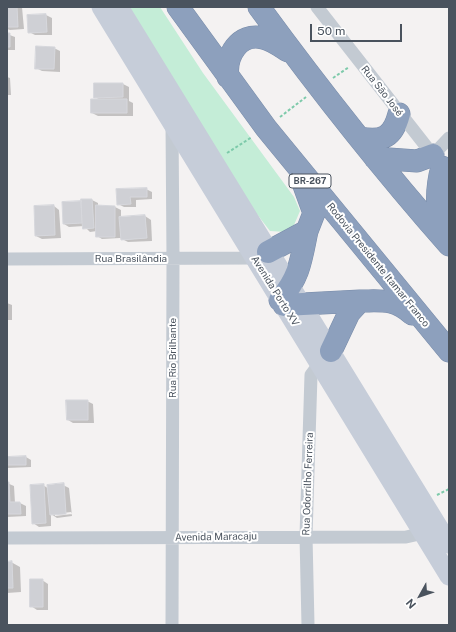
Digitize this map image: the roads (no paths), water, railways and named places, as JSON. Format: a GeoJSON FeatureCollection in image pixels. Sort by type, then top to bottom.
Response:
{"type":"FeatureCollection","features":[{"type":"Feature","properties":{"kind":"highway","name":"Rodovia Presidente Itamar Franco"},"geometry":{"type":"LineString","coordinates":[[178,7],[266,128],[449,351]]}},
{"type":"Feature","properties":{"kind":"highway"},"geometry":{"type":"LineString","coordinates":[[259,7],[375,158],[403,193],[446,242]]}},
{"type":"Feature","properties":{"kind":"highway"},"geometry":{"type":"LineString","coordinates":[[228,77],[226,68],[228,58],[233,49],[241,42],[251,38],[261,37],[271,40],[293,53]]}},
{"type":"Feature","properties":{"kind":"highway"},"geometry":{"type":"LineString","coordinates":[[360,138],[375,141],[386,136],[396,127],[399,114]]}},
{"type":"Feature","properties":{"kind":"highway"},"geometry":{"type":"LineString","coordinates":[[375,158],[443,164],[436,195],[437,210],[446,242]]}},
{"type":"Feature","properties":{"kind":"highway"},"geometry":{"type":"LineString","coordinates":[[296,164],[314,213],[307,231],[298,273],[289,298],[390,301],[402,305],[435,335]]}},
{"type":"Feature","properties":{"kind":"highway"},"geometry":{"type":"LineString","coordinates":[[261,255],[307,231]]}},
{"type":"Feature","properties":{"kind":"highway"},"geometry":{"type":"LineString","coordinates":[[325,357],[349,313],[360,301]]}},
{"type":"Feature","properties":{"kind":"street","name":"Avenida Porto XV"},"geometry":{"type":"LineString","coordinates":[[101,7],[172,123],[289,298],[431,529],[449,576]]}},
{"type":"Feature","properties":{"kind":"street","name":"Avenida Porto XV"},"geometry":{"type":"LineString","coordinates":[[119,7],[214,162],[261,255]]}},
{"type":"Feature","properties":{"kind":"street","name":"Rua São José"},"geometry":{"type":"LineString","coordinates":[[317,7],[399,114],[443,164]]}},
{"type":"Feature","properties":{"kind":"street","name":"Rua Rio Brilhante"},"geometry":{"type":"LineString","coordinates":[[171,92],[173,258],[172,625]]}},
{"type":"Feature","properties":{"kind":"street"},"geometry":{"type":"LineString","coordinates":[[443,164],[449,138]]}},
{"type":"Feature","properties":{"kind":"street","name":"Rua Brasilândia"},"geometry":{"type":"LineString","coordinates":[[7,259],[173,258],[261,255]]}},
{"type":"Feature","properties":{"kind":"street","name":"Rua Odorrilho Ferreira"},"geometry":{"type":"LineString","coordinates":[[308,625],[306,536],[311,375],[325,357]]}},
{"type":"Feature","properties":{"kind":"street","name":"Avenida Porto XV"},"geometry":{"type":"LineString","coordinates":[[431,529],[449,544]]}},
{"type":"Feature","properties":{"kind":"street","name":"Avenida Maracaju"},"geometry":{"type":"LineString","coordinates":[[7,538],[306,536],[406,537],[431,529]]}}]}
